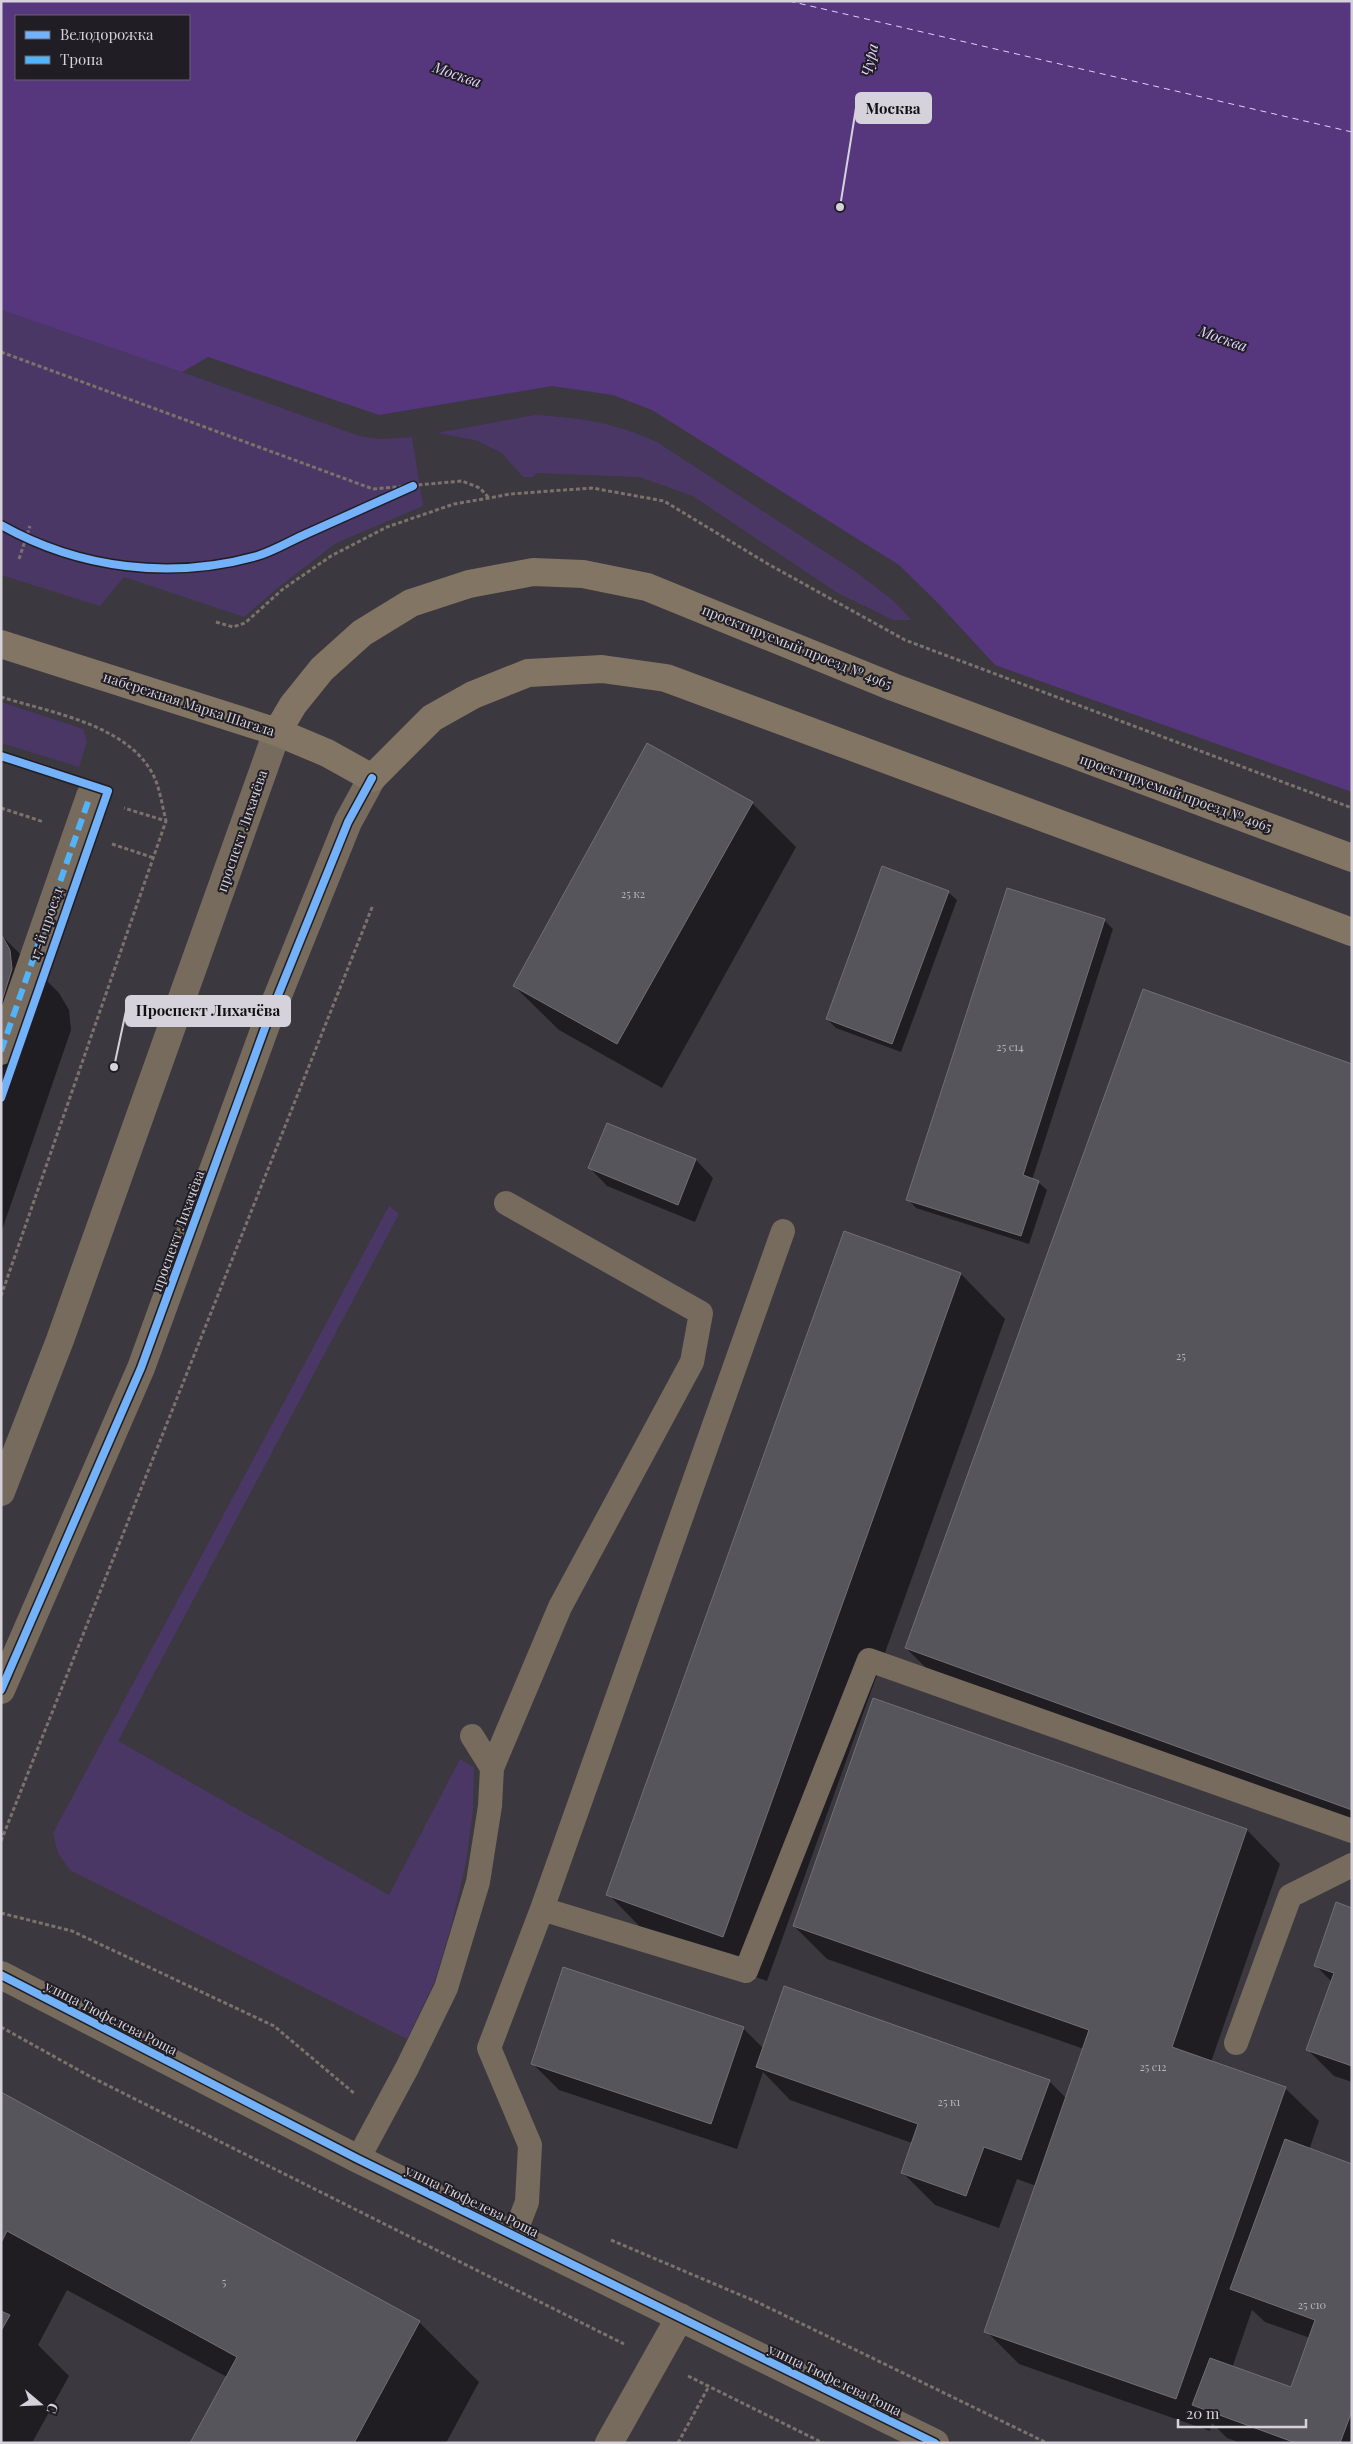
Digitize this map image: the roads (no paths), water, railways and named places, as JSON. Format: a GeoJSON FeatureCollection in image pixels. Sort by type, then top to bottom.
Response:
{"type":"FeatureCollection","features":[{"type":"Feature","properties":{"kind":"main road","name":"проектируемый проезд № 4965"},"geometry":{"type":"LineString","coordinates":[[276,732],[293,705],[322,669],[362,633],[411,602],[469,584],[533,572],[583,574],[646,587],[893,686],[1352,858]]}},
{"type":"Feature","properties":{"kind":"main road","name":"набережная Марка Шагала"},"geometry":{"type":"LineString","coordinates":[[1,644],[276,732],[327,753],[372,778]]}},
{"type":"Feature","properties":{"kind":"main road"},"geometry":{"type":"LineString","coordinates":[[372,778],[432,718],[473,695],[528,673],[602,669],[666,678],[1352,932]]}},
{"type":"Feature","properties":{"kind":"street","name":"проспект Лихачёва"},"geometry":{"type":"LineString","coordinates":[[1,1492],[60,1340],[276,732]]}},
{"type":"Feature","properties":{"kind":"street","name":"проспект Лихачёва"},"geometry":{"type":"LineString","coordinates":[[1,1690],[141,1368],[266,1025],[348,822],[372,778]]}},
{"type":"Feature","properties":{"kind":"street","name":"17-й проезд"},"geometry":{"type":"LineString","coordinates":[[1,1051],[90,796]]}},
{"type":"Feature","properties":{"kind":"street","name":"улица Тюфелева Роща"},"geometry":{"type":"LineString","coordinates":[[1,1975],[358,2159],[935,2443]]}},
{"type":"Feature","properties":{"kind":"street"},"geometry":{"type":"LineString","coordinates":[[609,2443],[680,2317]]}},
{"type":"Feature","properties":{"kind":"lane"},"geometry":{"type":"LineString","coordinates":[[358,2159],[407,2068],[446,1988],[478,1882],[490,1806],[492,1768],[560,1607],[692,1362],[700,1313],[506,1203]]}},
{"type":"Feature","properties":{"kind":"lane"},"geometry":{"type":"LineString","coordinates":[[514,2236],[527,2202],[530,2144],[489,2048],[542,1909],[783,1231]]}},
{"type":"Feature","properties":{"kind":"lane"},"geometry":{"type":"LineString","coordinates":[[542,1909],[746,1972],[869,1660],[1352,1831]]}},
{"type":"Feature","properties":{"kind":"lane"},"geometry":{"type":"LineString","coordinates":[[472,1736],[492,1768]]}},
{"type":"Feature","properties":{"kind":"lane"},"geometry":{"type":"LineString","coordinates":[[1236,2043],[1290,1896],[1352,1865]]}},
{"type":"Feature","properties":{"kind":"water","name":"Чура"},"geometry":{"type":"Polygon","coordinates":[[[1,1],[1352,1],[1352,792],[995,665],[938,603],[899,565],[652,410],[613,395],[552,386],[379,415],[208,357],[182,372],[1,310],[1,1]]]}},
{"type":"Feature","properties":{"kind":"place","name":"Москва"},"geometry":{"type":"Point","coordinates":[840,207]}},
{"type":"Feature","properties":{"kind":"place","name":"Проспект Лихачёва"},"geometry":{"type":"Point","coordinates":[114,1067]}}]}
